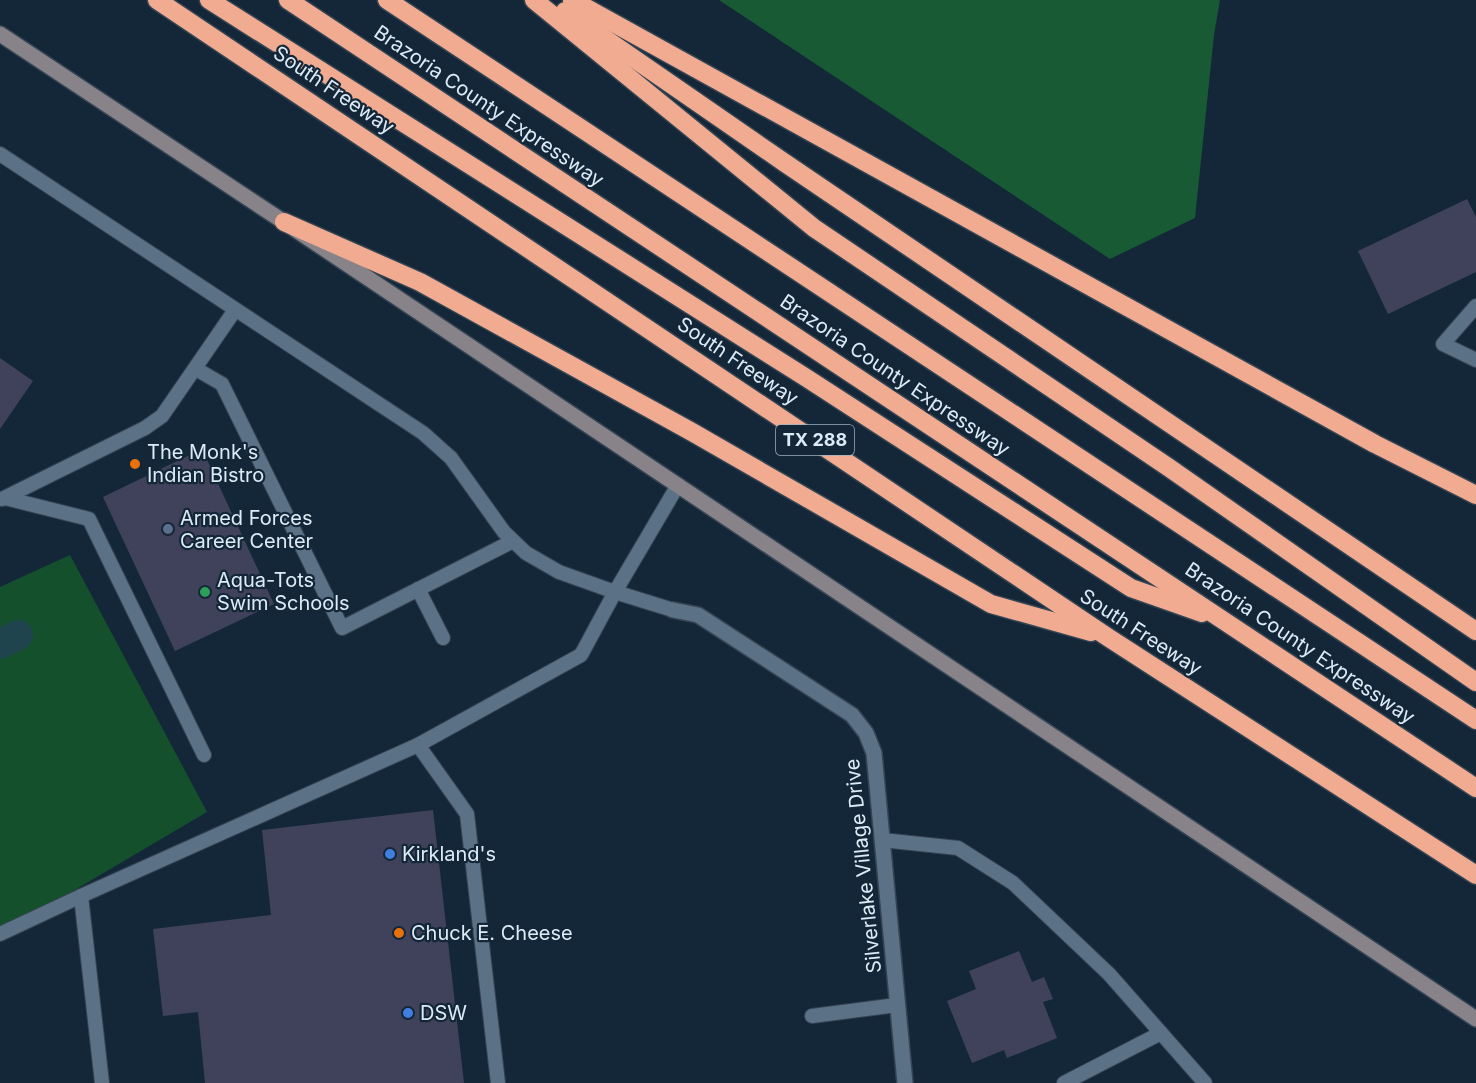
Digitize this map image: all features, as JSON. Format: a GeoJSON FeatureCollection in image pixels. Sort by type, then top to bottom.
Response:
{"type":"FeatureCollection","features":[{"type":"Feature","properties":{"kind":"highway","name":"South Freeway"},"geometry":{"type":"LineString","coordinates":[[157,0],[1109,638],[1476,875]]}},
{"type":"Feature","properties":{"kind":"highway"},"geometry":{"type":"LineString","coordinates":[[210,0],[805,377],[1131,588],[1228,623]]}},
{"type":"Feature","properties":{"kind":"highway","name":"Brazoria County Expressway"},"geometry":{"type":"LineString","coordinates":[[288,0],[1476,788]]}},
{"type":"Feature","properties":{"kind":"highway","name":"Brazoria County Expressway"},"geometry":{"type":"LineString","coordinates":[[387,0],[1476,720]]}},
{"type":"Feature","properties":{"kind":"highway"},"geometry":{"type":"LineString","coordinates":[[534,0],[814,228],[1168,467],[1476,682]]}},
{"type":"Feature","properties":{"kind":"highway"},"geometry":{"type":"LineString","coordinates":[[548,0],[1476,631]]}},
{"type":"Feature","properties":{"kind":"highway"},"geometry":{"type":"LineString","coordinates":[[572,0],[1364,438],[1476,495]]}},
{"type":"Feature","properties":{"kind":"highway"},"geometry":{"type":"LineString","coordinates":[[284,222],[420,282],[692,432],[992,604],[1109,638]]}},
{"type":"Feature","properties":{"kind":"main road"},"geometry":{"type":"LineString","coordinates":[[0,34],[1476,1019]]}},
{"type":"Feature","properties":{"kind":"street","name":"Silverlake Village Drive"},"geometry":{"type":"LineString","coordinates":[[673,610],[698,615],[852,715],[866,733],[874,753],[905,1083]]}},
{"type":"Feature","properties":{"kind":"lane"},"geometry":{"type":"LineString","coordinates":[[0,154],[423,434],[451,458],[479,498],[513,541],[526,553],[559,572],[673,610]]}},
{"type":"Feature","properties":{"kind":"lane"},"geometry":{"type":"LineString","coordinates":[[1476,306],[1443,344],[1476,360]]}},
{"type":"Feature","properties":{"kind":"lane"},"geometry":{"type":"LineString","coordinates":[[2,499],[145,428],[162,416],[236,310]]}},
{"type":"Feature","properties":{"kind":"lane"},"geometry":{"type":"LineString","coordinates":[[196,369],[222,384],[342,628],[513,541]]}},
{"type":"Feature","properties":{"kind":"lane"},"geometry":{"type":"LineString","coordinates":[[0,934],[418,745],[581,655],[678,485]]}},
{"type":"Feature","properties":{"kind":"lane"},"geometry":{"type":"LineString","coordinates":[[2,499],[89,519],[204,755]]}},
{"type":"Feature","properties":{"kind":"lane"},"geometry":{"type":"LineString","coordinates":[[418,589],[443,639]]}},
{"type":"Feature","properties":{"kind":"lane"},"geometry":{"type":"LineString","coordinates":[[418,745],[467,814],[498,1083]]}},
{"type":"Feature","properties":{"kind":"lane"},"geometry":{"type":"LineString","coordinates":[[882,840],[958,848],[1013,883],[1109,974],[1204,1083]]}},
{"type":"Feature","properties":{"kind":"lane"},"geometry":{"type":"LineString","coordinates":[[81,896],[102,1083]]}},
{"type":"Feature","properties":{"kind":"lane"},"geometry":{"type":"LineString","coordinates":[[812,1016],[897,1005]]}},
{"type":"Feature","properties":{"kind":"lane"},"geometry":{"type":"LineString","coordinates":[[1064,1083],[1161,1033]]}},
{"type":"Feature","properties":{"kind":"green space"},"geometry":{"type":"Polygon","coordinates":[[[719,0],[1220,0],[1214,35],[1195,218],[1110,259],[719,0]]]}},
{"type":"Feature","properties":{"kind":"green space"},"geometry":{"type":"Polygon","coordinates":[[[70,555],[207,812],[0,934],[0,587],[70,555]]]}},
{"type":"Feature","properties":{"kind":"building"},"geometry":{"type":"Polygon","coordinates":[[[1467,199],[1476,217],[1476,272],[1388,314],[1358,251],[1467,199]]]}},
{"type":"Feature","properties":{"kind":"building"},"geometry":{"type":"Polygon","coordinates":[[[0,358],[33,381],[0,429],[0,358]]]}},
{"type":"Feature","properties":{"kind":"building"},"geometry":{"type":"Polygon","coordinates":[[[202,449],[274,604],[175,651],[103,497],[202,449]]]}},
{"type":"Feature","properties":{"kind":"building"},"geometry":{"type":"Polygon","coordinates":[[[433,810],[464,1083],[205,1083],[198,1012],[163,1016],[153,929],[271,915],[262,830],[433,810]]]}},
{"type":"Feature","properties":{"kind":"building"},"geometry":{"type":"Polygon","coordinates":[[[1019,951],[1032,982],[1044,977],[1053,999],[1043,1002],[1057,1038],[1007,1058],[1004,1050],[972,1063],[947,1001],[976,989],[969,971],[1019,951]]]}},
{"type":"Feature","properties":{"kind":"waterway"},"geometry":{"type":"LineString","coordinates":[[0,644],[18,635]]}},
{"type":"Feature","properties":{"kind":"place","name":"The Monk's Indian Bistro"},"geometry":{"type":"Point","coordinates":[135,464]}},
{"type":"Feature","properties":{"kind":"place","name":"Armed Forces Career Center"},"geometry":{"type":"Point","coordinates":[168,529]}},
{"type":"Feature","properties":{"kind":"place","name":"Aqua-Tots Swim Schools"},"geometry":{"type":"Point","coordinates":[205,592]}},
{"type":"Feature","properties":{"kind":"place","name":"Kirkland's"},"geometry":{"type":"Point","coordinates":[390,854]}},
{"type":"Feature","properties":{"kind":"place","name":"Chuck E. Cheese"},"geometry":{"type":"Point","coordinates":[399,933]}},
{"type":"Feature","properties":{"kind":"place","name":"DSW"},"geometry":{"type":"Point","coordinates":[408,1013]}}]}
